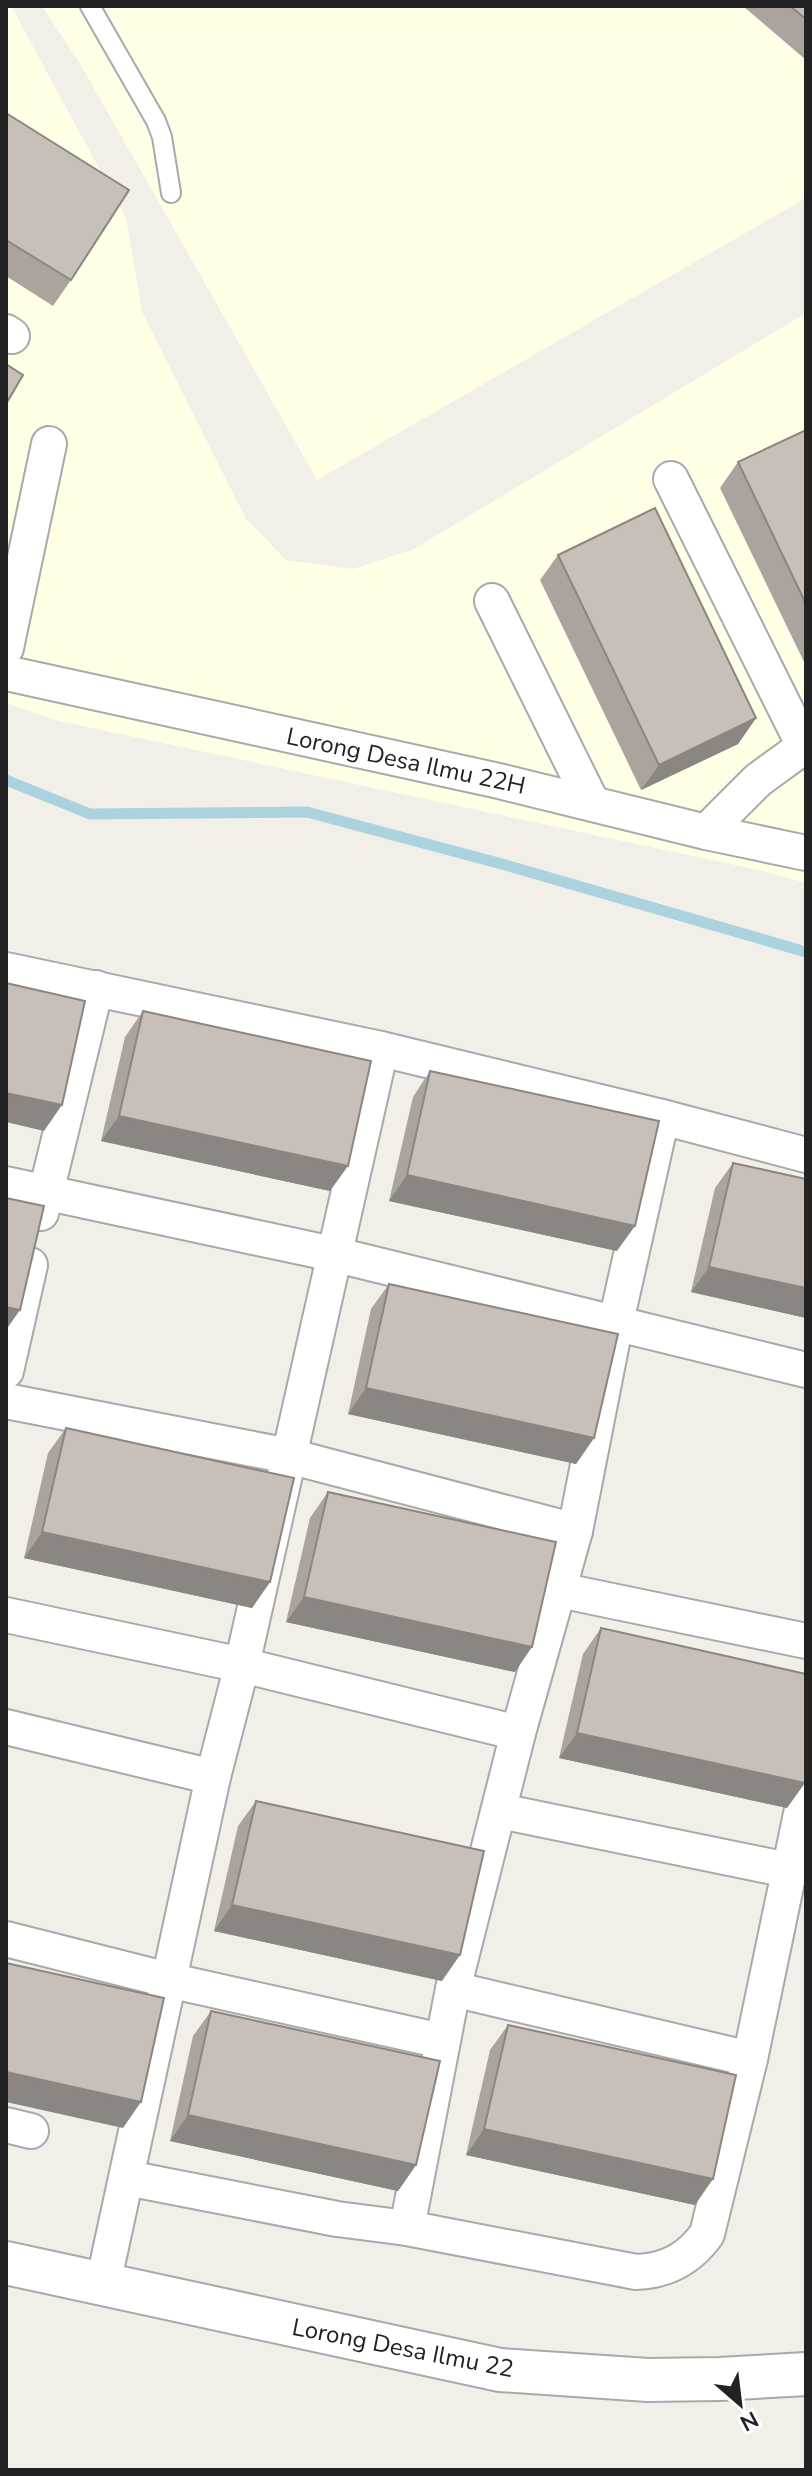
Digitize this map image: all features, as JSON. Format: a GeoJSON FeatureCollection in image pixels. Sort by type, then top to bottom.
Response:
{"type":"FeatureCollection","features":[{"type":"Feature","properties":{"kind":"street"},"geometry":{"type":"LineString","coordinates":[[6,648],[49,444]]}},
{"type":"Feature","properties":{"kind":"street"},"geometry":{"type":"LineString","coordinates":[[671,479],[805,746],[758,780],[706,832]]}},
{"type":"Feature","properties":{"kind":"street"},"geometry":{"type":"LineString","coordinates":[[492,601],[592,803]]}},
{"type":"Feature","properties":{"kind":"street","name":"Lorong Desa Ilmu 22H"},"geometry":{"type":"LineString","coordinates":[[6,673],[806,853]]}},
{"type":"Feature","properties":{"kind":"street"},"geometry":{"type":"LineString","coordinates":[[6,970],[381,1049],[806,1155]]}},
{"type":"Feature","properties":{"kind":"street"},"geometry":{"type":"LineString","coordinates":[[6,1371],[96,988]]}},
{"type":"Feature","properties":{"kind":"street"},"geometry":{"type":"LineString","coordinates":[[103,2284],[213,1777],[242,1665],[381,1049]]}},
{"type":"Feature","properties":{"kind":"street"},"geometry":{"type":"LineString","coordinates":[[407,2228],[453,1989],[518,1733],[575,1531],[616,1322],[662,1117]]}},
{"type":"Feature","properties":{"kind":"street"},"geometry":{"type":"LineString","coordinates":[[6,1184],[333,1254],[806,1370]]}},
{"type":"Feature","properties":{"kind":"street"},"geometry":{"type":"LineString","coordinates":[[6,1401],[289,1456],[575,1531]]}},
{"type":"Feature","properties":{"kind":"street"},"geometry":{"type":"LineString","coordinates":[[559,1590],[806,1641]]}},
{"type":"Feature","properties":{"kind":"street"},"geometry":{"type":"LineString","coordinates":[[6,1615],[242,1665],[518,1733]]}},
{"type":"Feature","properties":{"kind":"street"},"geometry":{"type":"LineString","coordinates":[[6,1727],[213,1777]]}},
{"type":"Feature","properties":{"kind":"street"},"geometry":{"type":"LineString","coordinates":[[127,2178],[636,2272],[667,2268],[682,2260],[699,2246],[707,2234],[750,2059],[806,1790]]}},
{"type":"Feature","properties":{"kind":"street"},"geometry":{"type":"LineString","coordinates":[[500,1811],[788,1870]]}},
{"type":"Feature","properties":{"kind":"street"},"geometry":{"type":"LineString","coordinates":[[6,1939],[168,1980],[442,2041]]}},
{"type":"Feature","properties":{"kind":"street"},"geometry":{"type":"LineString","coordinates":[[453,1989],[750,2059]]}},
{"type":"Feature","properties":{"kind":"street","name":"Lorong Desa Ilmu 22"},"geometry":{"type":"LineString","coordinates":[[6,2263],[500,2370],[648,2380],[806,2374]]}},
{"type":"Feature","properties":{"kind":"lane"},"geometry":{"type":"LineString","coordinates":[[90,6],[156,121],[162,137],[171,193]]}},
{"type":"Feature","properties":{"kind":"shaded area"},"geometry":{"type":"Polygon","coordinates":[[[6,6],[11,6],[126,218],[142,312],[246,519],[286,560],[353,569],[414,549],[806,313],[806,883],[759,870],[55,720],[6,703],[6,6]]]}},
{"type":"Feature","properties":{"kind":"shaded area"},"geometry":{"type":"Polygon","coordinates":[[[42,6],[806,6],[806,198],[317,480],[79,62],[42,6]]]}},
{"type":"Feature","properties":{"kind":"building"},"geometry":{"type":"Polygon","coordinates":[[[790,6],[806,6],[806,19],[790,6]]]}},
{"type":"Feature","properties":{"kind":"building"},"geometry":{"type":"Polygon","coordinates":[[[6,113],[129,190],[71,280],[6,240],[6,113]]]}},
{"type":"Feature","properties":{"kind":"building"},"geometry":{"type":"Polygon","coordinates":[[[6,364],[23,375],[6,404],[6,364]]]}},
{"type":"Feature","properties":{"kind":"building"},"geometry":{"type":"Polygon","coordinates":[[[806,430],[806,604],[738,462],[806,430]]]}},
{"type":"Feature","properties":{"kind":"building"},"geometry":{"type":"Polygon","coordinates":[[[655,508],[756,718],[659,765],[558,555],[655,508]]]}},
{"type":"Feature","properties":{"kind":"building"},"geometry":{"type":"Polygon","coordinates":[[[6,983],[85,1001],[62,1105],[6,1093],[6,983]]]}},
{"type":"Feature","properties":{"kind":"building"},"geometry":{"type":"Polygon","coordinates":[[[143,1011],[371,1061],[348,1166],[119,1116],[143,1011]]]}},
{"type":"Feature","properties":{"kind":"building"},"geometry":{"type":"Polygon","coordinates":[[[430,1071],[659,1121],[635,1226],[407,1175],[430,1071]]]}},
{"type":"Feature","properties":{"kind":"building"},"geometry":{"type":"Polygon","coordinates":[[[733,1163],[806,1179],[806,1288],[709,1267],[733,1163]]]}},
{"type":"Feature","properties":{"kind":"building"},"geometry":{"type":"Polygon","coordinates":[[[6,1198],[44,1206],[20,1310],[6,1307],[6,1198]]]}},
{"type":"Feature","properties":{"kind":"building"},"geometry":{"type":"Polygon","coordinates":[[[389,1284],[618,1334],[594,1438],[366,1388],[389,1284]]]}},
{"type":"Feature","properties":{"kind":"building"},"geometry":{"type":"Polygon","coordinates":[[[66,1428],[294,1478],[270,1582],[42,1532],[66,1428]]]}},
{"type":"Feature","properties":{"kind":"building"},"geometry":{"type":"Polygon","coordinates":[[[328,1492],[556,1542],[532,1647],[304,1597],[328,1492]]]}},
{"type":"Feature","properties":{"kind":"building"},"geometry":{"type":"Polygon","coordinates":[[[601,1628],[806,1674],[805,1783],[577,1733],[601,1628]]]}},
{"type":"Feature","properties":{"kind":"building"},"geometry":{"type":"Polygon","coordinates":[[[256,1801],[484,1851],[460,1955],[232,1905],[256,1801]]]}},
{"type":"Feature","properties":{"kind":"building"},"geometry":{"type":"Polygon","coordinates":[[[6,1963],[164,1998],[141,2102],[6,2072],[6,1963]]]}},
{"type":"Feature","properties":{"kind":"building"},"geometry":{"type":"Polygon","coordinates":[[[211,2011],[440,2061],[416,2165],[188,2115],[211,2011]]]}},
{"type":"Feature","properties":{"kind":"building"},"geometry":{"type":"Polygon","coordinates":[[[508,2025],[736,2075],[713,2179],[484,2129],[508,2025]]]}},
{"type":"Feature","properties":{"kind":"waterway"},"geometry":{"type":"LineString","coordinates":[[6,780],[90,814],[307,812],[509,866],[806,952]]}}]}
